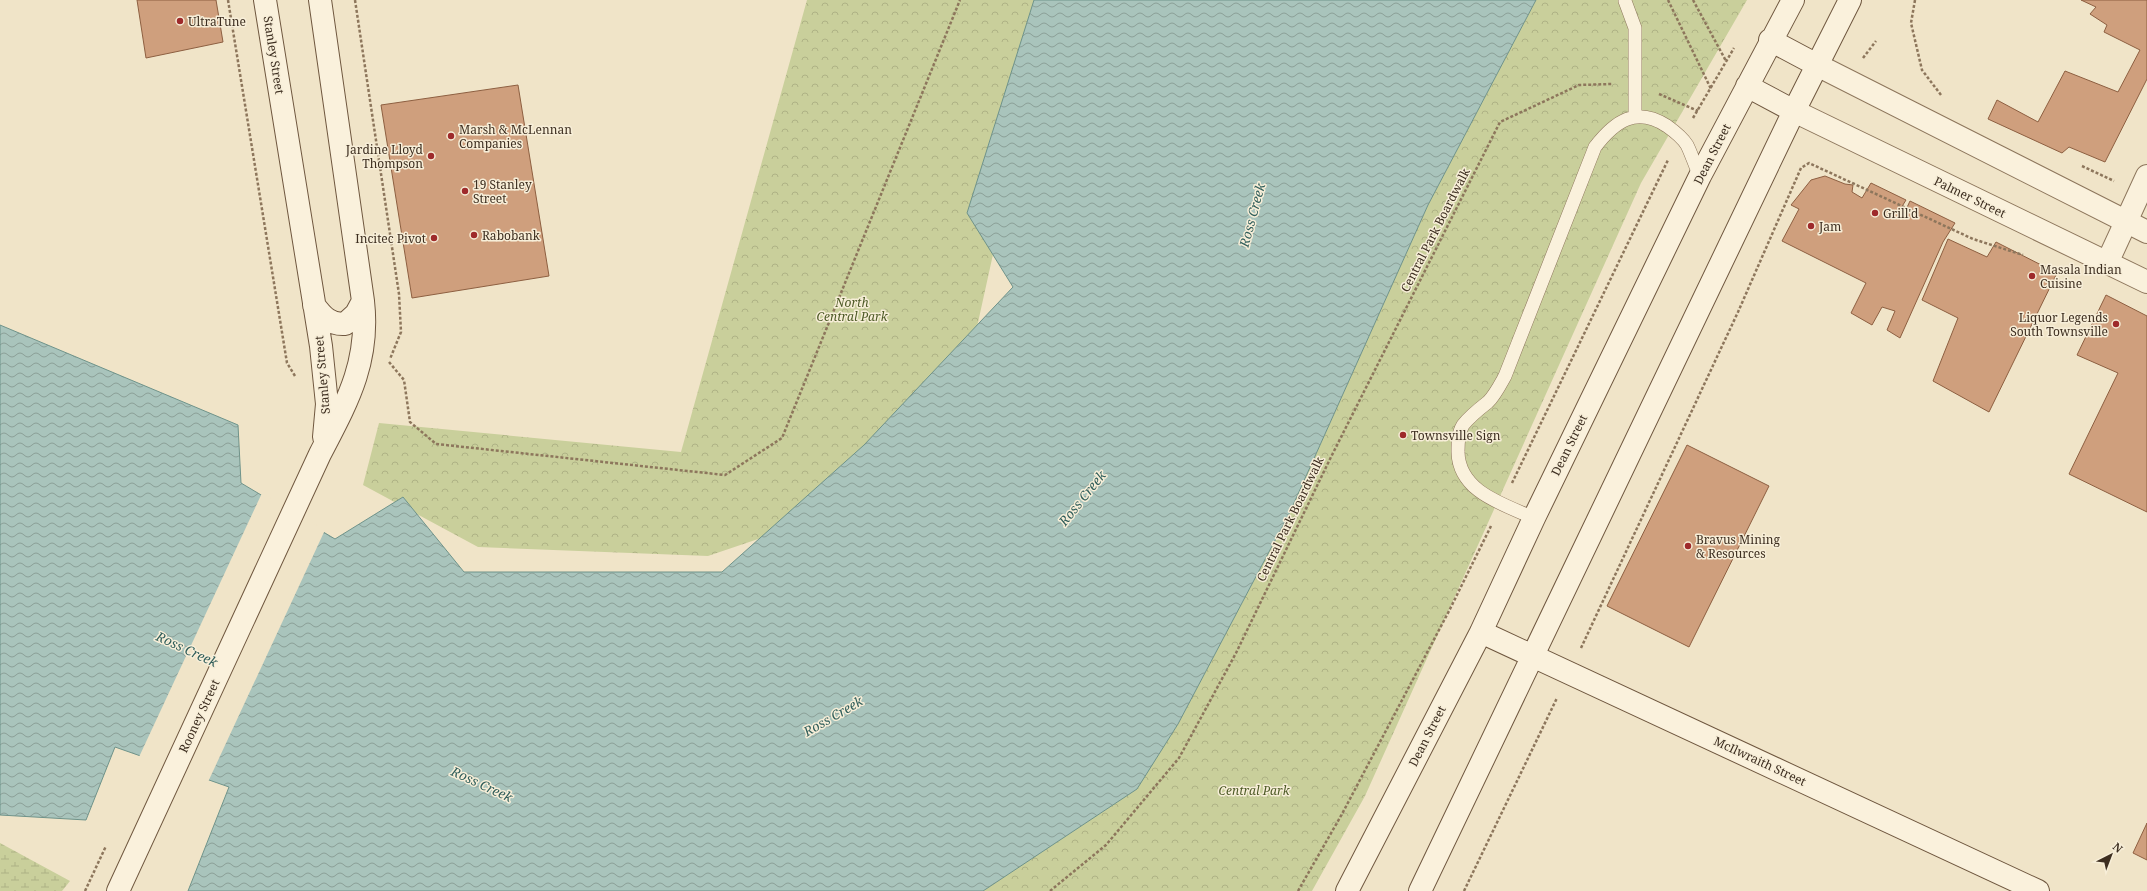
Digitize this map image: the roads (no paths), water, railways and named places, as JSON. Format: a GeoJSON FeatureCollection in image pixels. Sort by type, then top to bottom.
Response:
{"type":"FeatureCollection","features":[{"type":"Feature","properties":{"kind":"main road","name":"Stanley Street"},"geometry":{"type":"LineString","coordinates":[[265,0],[314,305],[327,404],[326,421],[320,454]]}},
{"type":"Feature","properties":{"kind":"main road","name":"Stanley Street"},"geometry":{"type":"LineString","coordinates":[[320,0],[364,301],[365,334],[355,383],[320,454]]}},
{"type":"Feature","properties":{"kind":"main road","name":"Dean Street"},"geometry":{"type":"LineString","coordinates":[[1348,891],[1481,632],[1534,518],[1700,176],[1770,40],[1793,0]]}},
{"type":"Feature","properties":{"kind":"main road"},"geometry":{"type":"LineString","coordinates":[[1420,891],[1794,111],[1850,0]]}},
{"type":"Feature","properties":{"kind":"main road"},"geometry":{"type":"LineString","coordinates":[[1770,40],[2147,232]]}},
{"type":"Feature","properties":{"kind":"main road","name":"Palmer Street"},"geometry":{"type":"LineString","coordinates":[[1747,86],[1794,111],[2147,282]]}},
{"type":"Feature","properties":{"kind":"main road"},"geometry":{"type":"LineString","coordinates":[[2106,263],[2127,222],[2143,184]]}},
{"type":"Feature","properties":{"kind":"main road"},"geometry":{"type":"LineString","coordinates":[[314,305],[326,318],[334,323],[342,324],[352,318],[364,301]]}},
{"type":"Feature","properties":{"kind":"main road","name":"Rooney Street"},"geometry":{"type":"LineString","coordinates":[[118,891],[320,454]]}},
{"type":"Feature","properties":{"kind":"main road","name":"McIlwraith Street"},"geometry":{"type":"LineString","coordinates":[[1481,632],[2038,891]]}},
{"type":"Feature","properties":{"kind":"lane"},"geometry":{"type":"LineString","coordinates":[[1625,1],[1635,28],[1635,115]]}},
{"type":"Feature","properties":{"kind":"lane"},"geometry":{"type":"LineString","coordinates":[[1534,518],[1477,490],[1468,481],[1460,469],[1458,456],[1459,434],[1471,416],[1489,401],[1505,376],[1595,147],[1623,120],[1635,115],[1648,117],[1658,120],[1680,136],[1686,144],[1700,176]]}},
{"type":"Feature","properties":{"kind":"water","name":"Ross Creek"},"geometry":{"type":"Polygon","coordinates":[[[1034,0],[1536,0],[1428,205],[1289,514],[1178,724],[1137,789],[983,891],[188,891],[229,787],[115,747],[86,820],[0,815],[0,325],[238,425],[241,483],[335,539],[403,497],[464,572],[722,572],[864,445],[1013,287],[967,213],[1034,0]]]}},
{"type":"Feature","properties":{"kind":"place","name":"UltraTune"},"geometry":{"type":"Point","coordinates":[180,21]}},
{"type":"Feature","properties":{"kind":"place","name":"Marsh & McLennan Companies"},"geometry":{"type":"Point","coordinates":[451,136]}},
{"type":"Feature","properties":{"kind":"place","name":"Jardine Lloyd Thompson"},"geometry":{"type":"Point","coordinates":[431,156]}},
{"type":"Feature","properties":{"kind":"place","name":"19 Stanley Street"},"geometry":{"type":"Point","coordinates":[465,191]}},
{"type":"Feature","properties":{"kind":"place","name":"Grill'd"},"geometry":{"type":"Point","coordinates":[1875,213]}},
{"type":"Feature","properties":{"kind":"place","name":"Jam"},"geometry":{"type":"Point","coordinates":[1811,226]}},
{"type":"Feature","properties":{"kind":"place","name":"Rabobank"},"geometry":{"type":"Point","coordinates":[474,235]}},
{"type":"Feature","properties":{"kind":"place","name":"Incitec Pivot"},"geometry":{"type":"Point","coordinates":[434,238]}},
{"type":"Feature","properties":{"kind":"place","name":"Masala Indian Cuisine"},"geometry":{"type":"Point","coordinates":[2032,276]}},
{"type":"Feature","properties":{"kind":"place","name":"Liquor Legends South Townsville"},"geometry":{"type":"Point","coordinates":[2116,324]}},
{"type":"Feature","properties":{"kind":"place","name":"Townsville Sign"},"geometry":{"type":"Point","coordinates":[1403,435]}},
{"type":"Feature","properties":{"kind":"place","name":"Bravus Mining & Resources"},"geometry":{"type":"Point","coordinates":[1688,546]}},
{"type":"Feature","properties":{"kind":"park label","name":"North Central Park"},"geometry":{"type":"Point","coordinates":[852,309]}},
{"type":"Feature","properties":{"kind":"park label","name":"Central Park"},"geometry":{"type":"Point","coordinates":[1254,790]}}]}
